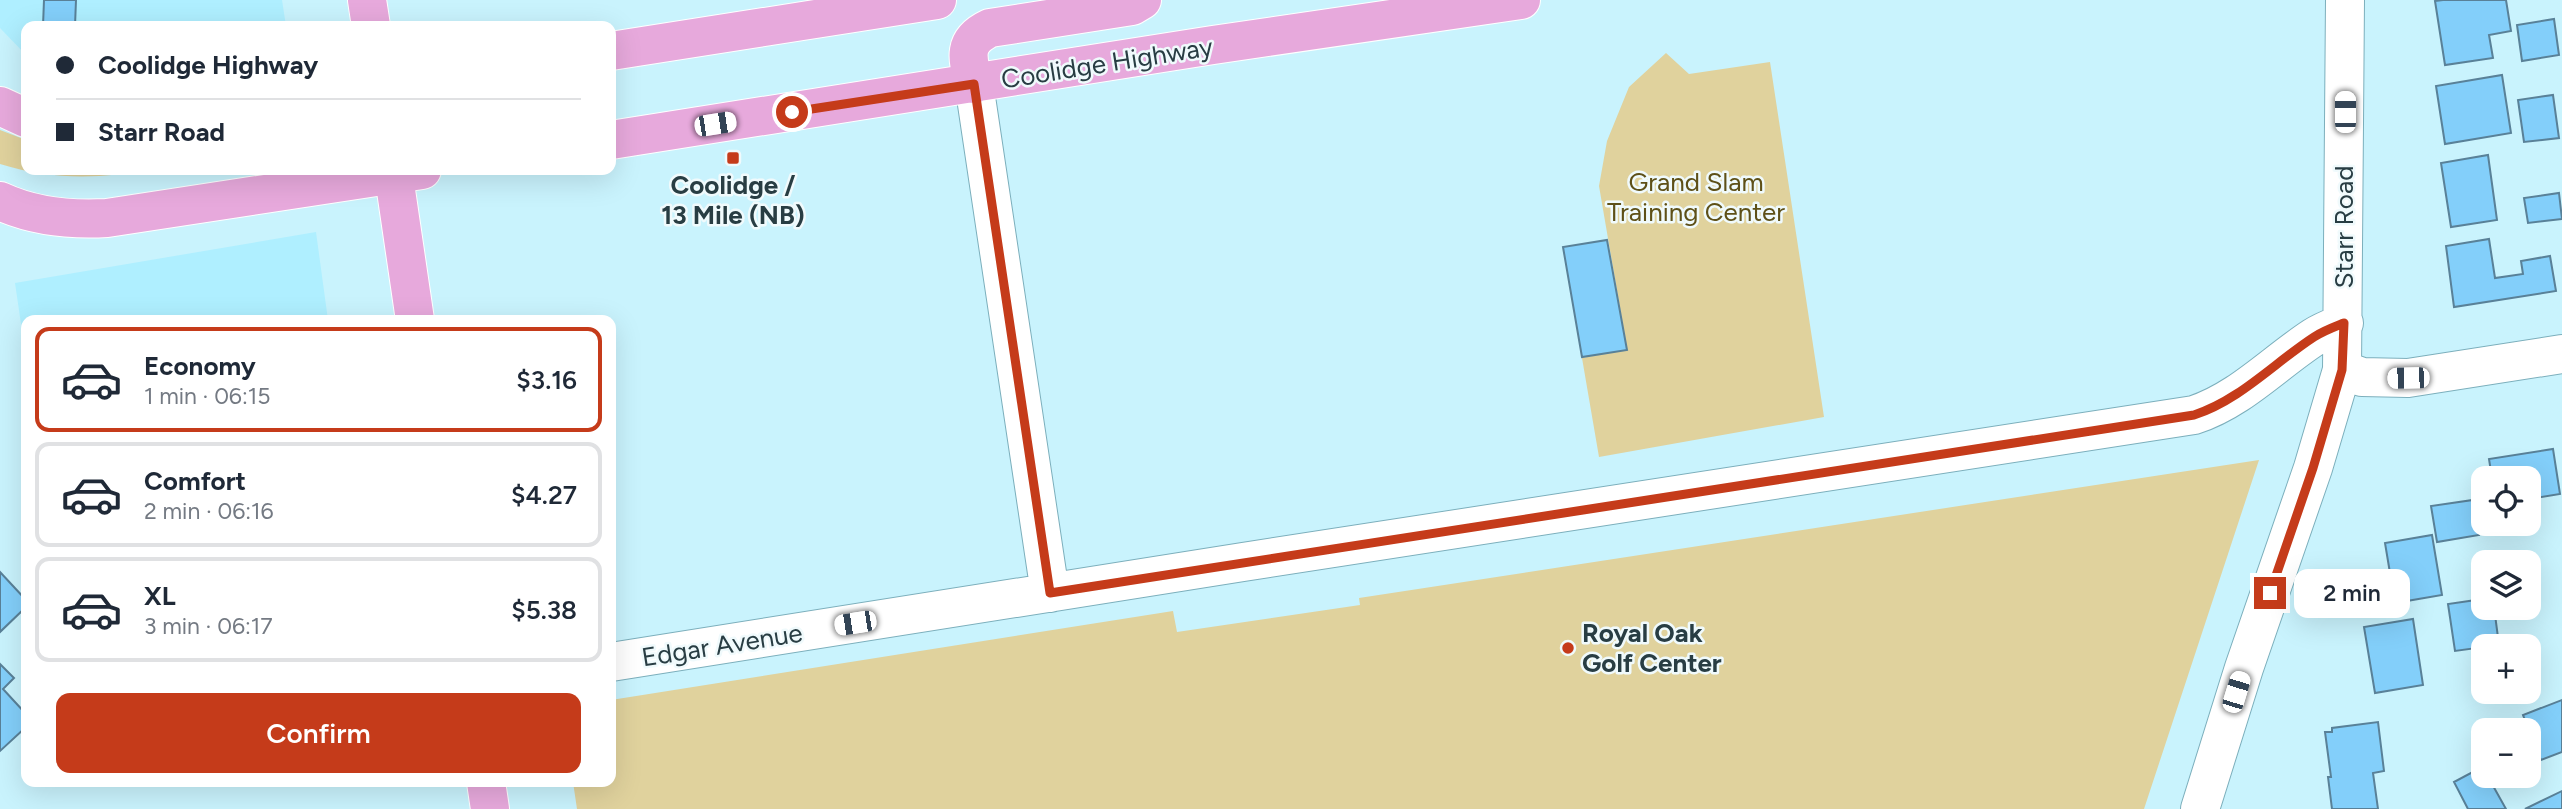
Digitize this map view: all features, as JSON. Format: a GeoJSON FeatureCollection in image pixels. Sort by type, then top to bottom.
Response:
{"type":"FeatureCollection","features":[{"type":"Feature","properties":{"kind":"main road"},"geometry":{"type":"LineString","coordinates":[[367,0],[370,21]]}},
{"type":"Feature","properties":{"kind":"main road"},"geometry":{"type":"LineString","coordinates":[[616,50],[937,0]]}},
{"type":"Feature","properties":{"kind":"main road"},"geometry":{"type":"LineString","coordinates":[[974,84],[968,52],[971,41],[989,28],[1132,6],[1142,0]]}},
{"type":"Feature","properties":{"kind":"main road"},"geometry":{"type":"LineString","coordinates":[[1213,46],[1301,9],[1361,0]]}},
{"type":"Feature","properties":{"kind":"main road","name":"Coolidge Highway"},"geometry":{"type":"LineString","coordinates":[[616,139],[1521,0]]}},
{"type":"Feature","properties":{"kind":"main road"},"geometry":{"type":"LineString","coordinates":[[0,106],[21,116]]}},
{"type":"Feature","properties":{"kind":"main road"},"geometry":{"type":"LineString","coordinates":[[0,201],[20,211],[84,219],[107,218],[377,175]]}},
{"type":"Feature","properties":{"kind":"main road"},"geometry":{"type":"LineString","coordinates":[[402,175],[415,315]]}},
{"type":"Feature","properties":{"kind":"main road"},"geometry":{"type":"LineString","coordinates":[[487,787],[490,809]]}},
{"type":"Feature","properties":{"kind":"street","name":"Starr Road"},"geometry":{"type":"LineString","coordinates":[[2200,809],[2244,668],[2313,468],[2342,370],[2346,0]]}},
{"type":"Feature","properties":{"kind":"street"},"geometry":{"type":"LineString","coordinates":[[974,84],[1050,593]]}},
{"type":"Feature","properties":{"kind":"street","name":"Edgar Avenue"},"geometry":{"type":"LineString","coordinates":[[616,661],[2194,415],[2210,410],[2230,398],[2316,335],[2344,323]]}},
{"type":"Feature","properties":{"kind":"street"},"geometry":{"type":"LineString","coordinates":[[2342,370],[2362,377],[2408,378],[2562,354]]}},
{"type":"Feature","properties":{"kind":"shaded area"},"geometry":{"type":"Polygon","coordinates":[[[0,0],[282,0],[285,21],[21,21],[21,50],[0,28],[0,0]]]}},
{"type":"Feature","properties":{"kind":"shaded area"},"geometry":{"type":"Polygon","coordinates":[[[316,232],[327,315],[21,315],[21,324],[15,283],[316,232]]]}},
{"type":"Feature","properties":{"kind":"green space","name":"Grand Slam Training Center"},"geometry":{"type":"Polygon","coordinates":[[[1666,53],[1689,74],[1770,62],[1824,417],[1599,457],[1582,358],[1627,349],[1599,186],[1607,141],[1629,87],[1666,53]]]}},
{"type":"Feature","properties":{"kind":"green space"},"geometry":{"type":"Polygon","coordinates":[[[0,130],[21,138],[21,169],[0,164],[0,130]]]}},
{"type":"Feature","properties":{"kind":"green space","name":"Royal Oak Golf Center"},"geometry":{"type":"Polygon","coordinates":[[[2259,460],[2144,809],[577,809],[574,787],[616,787],[616,699],[1173,611],[1177,632],[1360,605],[1359,598],[2259,460]]]}},
{"type":"Feature","properties":{"kind":"building"},"geometry":{"type":"Polygon","coordinates":[[[44,0],[76,0],[75,21],[43,21],[44,0]]]}},
{"type":"Feature","properties":{"kind":"building"},"geometry":{"type":"Polygon","coordinates":[[[2506,0],[2511,31],[2489,35],[2493,58],[2445,65],[2435,1],[2506,0]]]}},
{"type":"Feature","properties":{"kind":"building"},"geometry":{"type":"Polygon","coordinates":[[[2554,19],[2559,55],[2522,61],[2517,25],[2554,19]]]}},
{"type":"Feature","properties":{"kind":"building"},"geometry":{"type":"Polygon","coordinates":[[[2502,75],[2511,133],[2445,144],[2436,86],[2502,75]]]}},
{"type":"Feature","properties":{"kind":"building"},"geometry":{"type":"Polygon","coordinates":[[[2553,95],[2559,138],[2524,142],[2518,100],[2553,95]]]}},
{"type":"Feature","properties":{"kind":"building"},"geometry":{"type":"Polygon","coordinates":[[[2488,155],[2497,220],[2451,227],[2441,163],[2488,155]]]}},
{"type":"Feature","properties":{"kind":"building"},"geometry":{"type":"Polygon","coordinates":[[[2559,193],[2562,219],[2528,223],[2524,198],[2559,193]]]}},
{"type":"Feature","properties":{"kind":"building"},"geometry":{"type":"Polygon","coordinates":[[[2489,239],[2495,278],[2523,274],[2521,261],[2550,256],[2556,291],[2454,307],[2446,246],[2489,239]]]}},
{"type":"Feature","properties":{"kind":"building"},"geometry":{"type":"Polygon","coordinates":[[[1607,240],[1627,350],[1582,357],[1563,247],[1607,240]]]}},
{"type":"Feature","properties":{"kind":"building"},"geometry":{"type":"Polygon","coordinates":[[[2553,449],[2560,494],[2541,497],[2541,466],[2490,466],[2489,459],[2553,449]]]}},
{"type":"Feature","properties":{"kind":"building"},"geometry":{"type":"Polygon","coordinates":[[[2471,500],[2473,536],[2437,542],[2431,506],[2471,500]]]}},
{"type":"Feature","properties":{"kind":"building"},"geometry":{"type":"Polygon","coordinates":[[[2432,535],[2442,595],[2395,603],[2385,543],[2432,535]]]}},
{"type":"Feature","properties":{"kind":"building"},"geometry":{"type":"Polygon","coordinates":[[[0,572],[21,595],[21,612],[0,632],[0,572]]]}},
{"type":"Feature","properties":{"kind":"building"},"geometry":{"type":"Polygon","coordinates":[[[2471,601],[2471,620],[2496,620],[2498,634],[2471,634],[2471,649],[2455,651],[2448,604],[2471,601]]]}},
{"type":"Feature","properties":{"kind":"building"},"geometry":{"type":"Polygon","coordinates":[[[2413,619],[2423,685],[2375,693],[2364,627],[2413,619]]]}},
{"type":"Feature","properties":{"kind":"building"},"geometry":{"type":"Polygon","coordinates":[[[0,664],[14,678],[3,689],[21,709],[21,732],[0,751],[0,664]]]}},
{"type":"Feature","properties":{"kind":"building"},"geometry":{"type":"Polygon","coordinates":[[[2562,700],[2562,752],[2541,760],[2541,718],[2524,718],[2523,715],[2562,700]]]}},
{"type":"Feature","properties":{"kind":"building"},"geometry":{"type":"Polygon","coordinates":[[[2378,722],[2384,771],[2373,773],[2378,809],[2332,809],[2325,732],[2332,732],[2332,728],[2378,722]]]}},
{"type":"Feature","properties":{"kind":"building"},"geometry":{"type":"Polygon","coordinates":[[[2471,773],[2471,788],[2494,788],[2506,809],[2468,809],[2454,782],[2471,773]]]}},
{"type":"Feature","properties":{"kind":"building"},"geometry":{"type":"Polygon","coordinates":[[[2562,791],[2562,809],[2525,809],[2562,791]]]}},
{"type":"Feature","properties":{"kind":"place","name":"Coolidge / 13 Mile (NB)"},"geometry":{"type":"Point","coordinates":[733,158]}},
{"type":"Feature","properties":{"kind":"place","name":"Royal Oak Golf Center"},"geometry":{"type":"Point","coordinates":[1568,648]}},
{"type":"Feature","properties":{"kind":"route"},"geometry":{"type":"LineString","coordinates":[[792,112],[974,84],[1050,593],[2194,415],[2210,410],[2230,398],[2316,335],[2344,323],[2342,370],[2313,468],[2270,593]]}}]}
